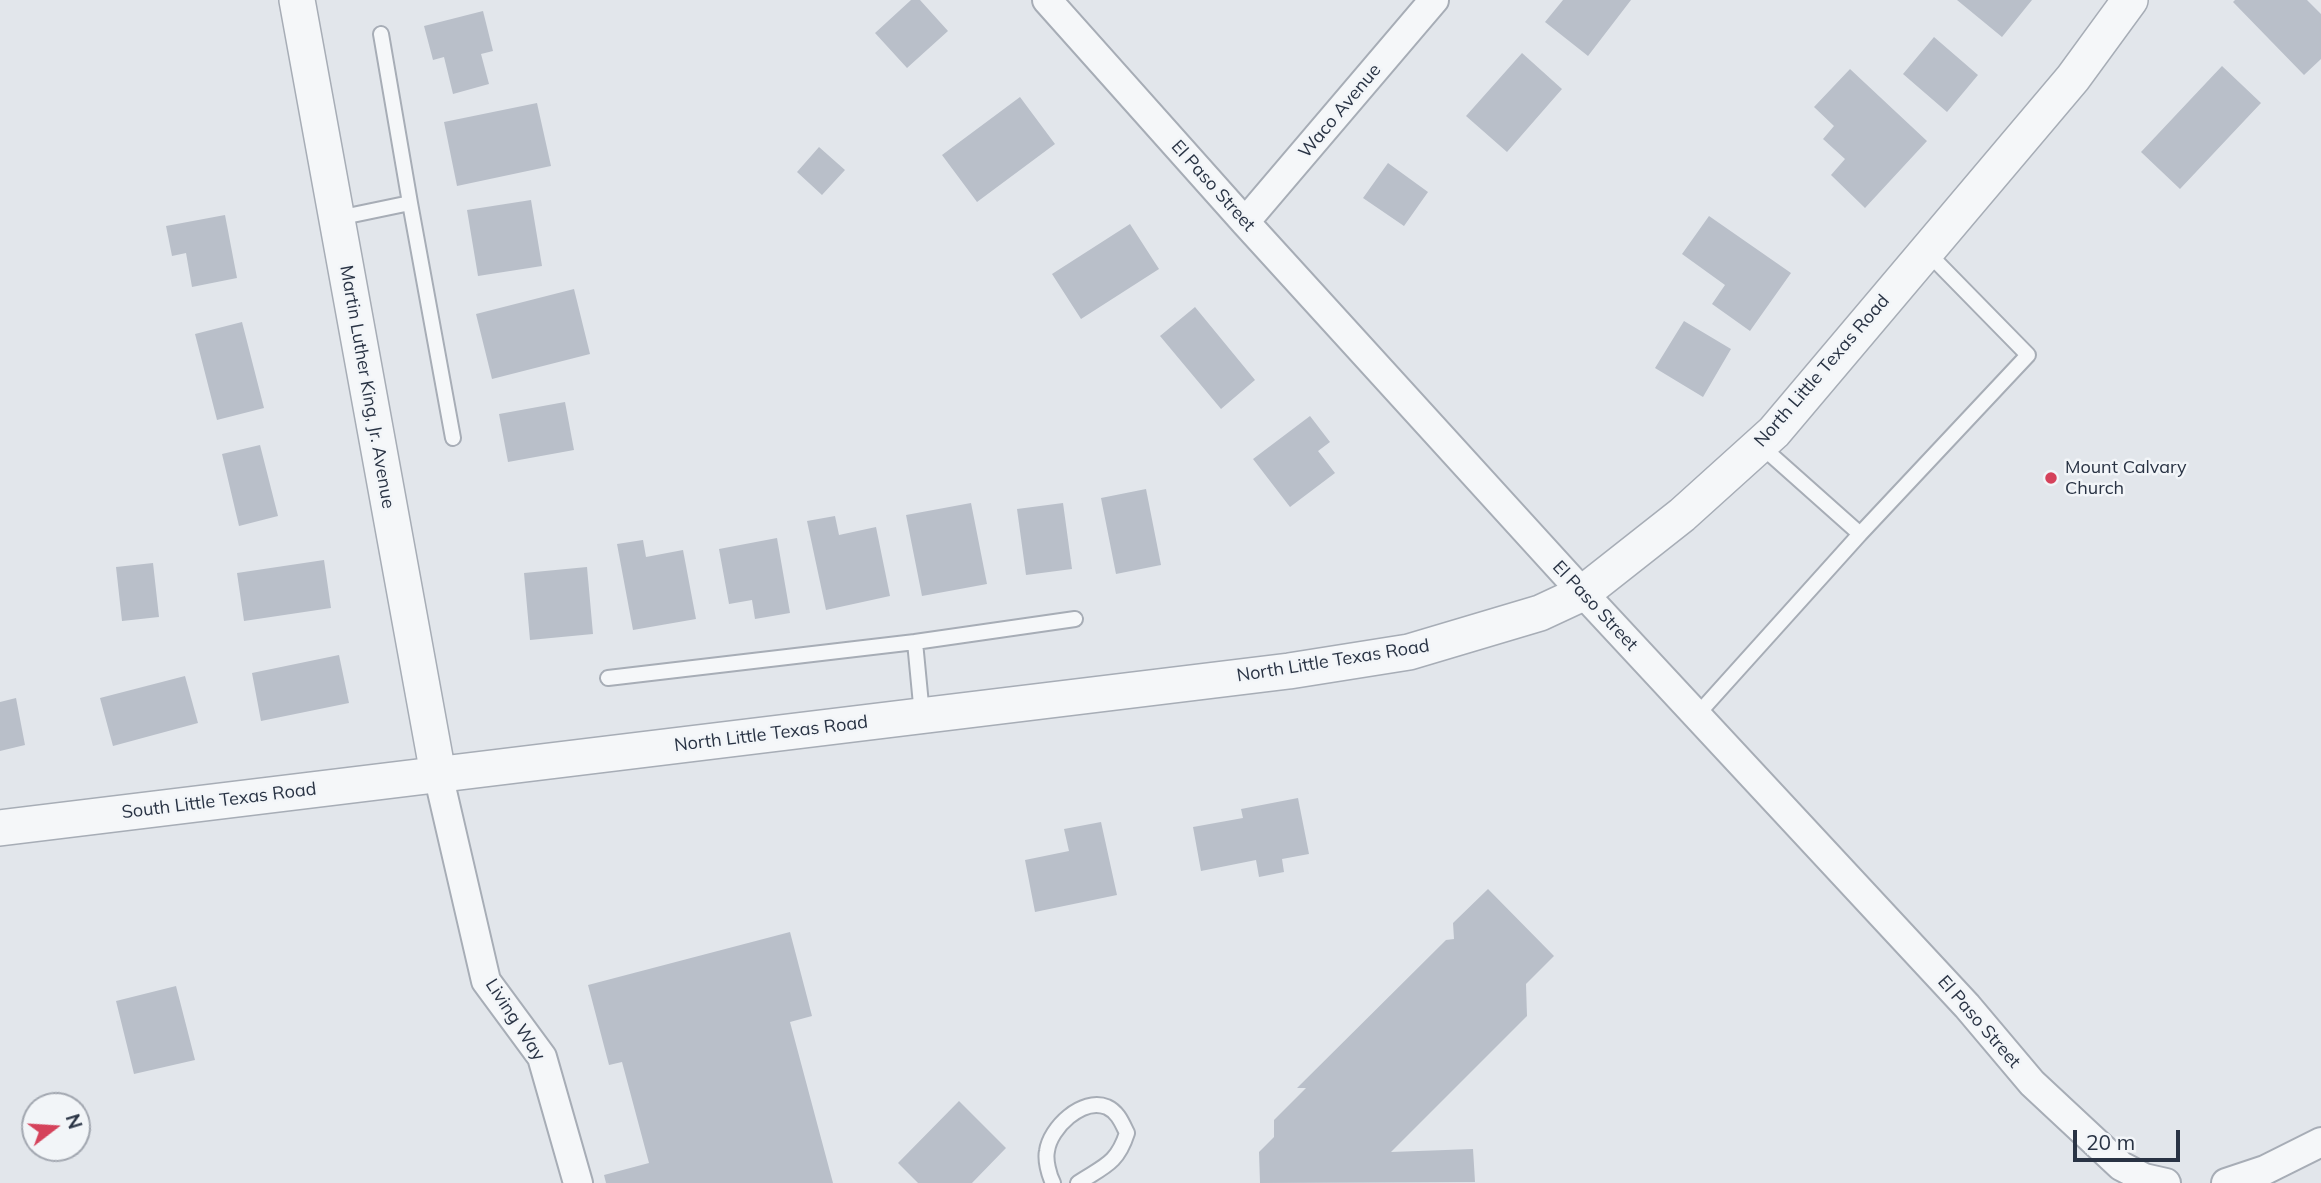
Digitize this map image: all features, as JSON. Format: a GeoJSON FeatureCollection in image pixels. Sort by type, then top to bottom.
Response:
{"type":"FeatureCollection","features":[{"type":"Feature","properties":{"kind":"street","name":"Martin Luther King, Jr. Avenue"},"geometry":{"type":"LineString","coordinates":[[297,0],[438,774]]}},
{"type":"Feature","properties":{"kind":"street","name":"El Paso Street"},"geometry":{"type":"LineString","coordinates":[[1047,0],[1583,593],[1967,1006],[2032,1083],[2121,1166],[2144,1178],[2166,1183]]}},
{"type":"Feature","properties":{"kind":"street","name":"Waco Avenue"},"geometry":{"type":"LineString","coordinates":[[1245,222],[1434,0]]}},
{"type":"Feature","properties":{"kind":"street","name":"North Little Texas Road"},"geometry":{"type":"LineString","coordinates":[[438,774],[1289,671],[1409,652],[1540,613],[1583,593],[1682,515],[1774,432],[2073,78],[2130,0]]}},
{"type":"Feature","properties":{"kind":"street","name":"South Little Texas Road"},"geometry":{"type":"LineString","coordinates":[[0,828],[438,774]]}},
{"type":"Feature","properties":{"kind":"street","name":"Living Way"},"geometry":{"type":"LineString","coordinates":[[438,774],[486,981],[542,1057],[578,1183]]}},
{"type":"Feature","properties":{"kind":"street"},"geometry":{"type":"LineString","coordinates":[[2226,1183],[2265,1170],[2321,1142]]}},
{"type":"Feature","properties":{"kind":"lane"},"geometry":{"type":"LineString","coordinates":[[382,34],[453,438]]}},
{"type":"Feature","properties":{"kind":"lane"},"geometry":{"type":"LineString","coordinates":[[337,218],[410,203]]}},
{"type":"Feature","properties":{"kind":"lane"},"geometry":{"type":"LineString","coordinates":[[1697,715],[1860,534],[2028,355],[1926,251]]}},
{"type":"Feature","properties":{"kind":"lane"},"geometry":{"type":"LineString","coordinates":[[1760,445],[1860,534]]}},
{"type":"Feature","properties":{"kind":"lane"},"geometry":{"type":"LineString","coordinates":[[608,678],[915,642],[1075,619]]}},
{"type":"Feature","properties":{"kind":"lane"},"geometry":{"type":"LineString","coordinates":[[915,642],[922,715]]}},
{"type":"Feature","properties":{"kind":"lane"},"geometry":{"type":"LineString","coordinates":[[1053,1183],[1046,1152],[1053,1132],[1066,1119],[1082,1109],[1092,1106],[1107,1107],[1119,1116],[1127,1133],[1121,1151],[1110,1162],[1078,1183]]}},
{"type":"Feature","properties":{"kind":"building"},"geometry":{"type":"Polygon","coordinates":[[[911,0],[920,0],[948,31],[907,68],[875,33],[911,0]]]}},
{"type":"Feature","properties":{"kind":"building"},"geometry":{"type":"Polygon","coordinates":[[[1563,0],[1631,0],[1588,56],[1545,22],[1563,0]]]}},
{"type":"Feature","properties":{"kind":"building"},"geometry":{"type":"Polygon","coordinates":[[[1957,0],[2032,0],[2002,37],[1957,0]]]}},
{"type":"Feature","properties":{"kind":"building"},"geometry":{"type":"Polygon","coordinates":[[[2307,0],[2321,14],[2321,59],[2304,75],[2233,2],[2307,0]]]}},
{"type":"Feature","properties":{"kind":"building"},"geometry":{"type":"Polygon","coordinates":[[[483,11],[493,51],[481,54],[489,84],[453,94],[444,57],[433,60],[424,26],[483,11]]]}},
{"type":"Feature","properties":{"kind":"building"},"geometry":{"type":"Polygon","coordinates":[[[1934,37],[1978,75],[1947,112],[1903,74],[1934,37]]]}},
{"type":"Feature","properties":{"kind":"building"},"geometry":{"type":"Polygon","coordinates":[[[1522,53],[1562,89],[1507,152],[1466,116],[1522,53]]]}},
{"type":"Feature","properties":{"kind":"building"},"geometry":{"type":"Polygon","coordinates":[[[2222,66],[2261,103],[2180,189],[2141,152],[2222,66]]]}},
{"type":"Feature","properties":{"kind":"building"},"geometry":{"type":"Polygon","coordinates":[[[1850,69],[1927,141],[1865,208],[1831,175],[1845,159],[1823,139],[1834,126],[1814,107],[1850,69]]]}},
{"type":"Feature","properties":{"kind":"building"},"geometry":{"type":"Polygon","coordinates":[[[1020,97],[1055,144],[977,202],[942,155],[1020,97]]]}},
{"type":"Feature","properties":{"kind":"building"},"geometry":{"type":"Polygon","coordinates":[[[537,103],[551,166],[457,186],[444,122],[537,103]]]}},
{"type":"Feature","properties":{"kind":"building"},"geometry":{"type":"Polygon","coordinates":[[[819,147],[845,170],[822,195],[797,172],[819,147]]]}},
{"type":"Feature","properties":{"kind":"building"},"geometry":{"type":"Polygon","coordinates":[[[1388,163],[1428,192],[1404,226],[1363,198],[1388,163]]]}},
{"type":"Feature","properties":{"kind":"building"},"geometry":{"type":"Polygon","coordinates":[[[531,200],[542,266],[478,276],[467,210],[531,200]]]}},
{"type":"Feature","properties":{"kind":"building"},"geometry":{"type":"Polygon","coordinates":[[[225,215],[237,278],[192,287],[186,253],[172,256],[166,226],[225,215]]]}},
{"type":"Feature","properties":{"kind":"building"},"geometry":{"type":"Polygon","coordinates":[[[1709,216],[1791,273],[1750,331],[1712,304],[1725,285],[1682,254],[1709,216]]]}},
{"type":"Feature","properties":{"kind":"building"},"geometry":{"type":"Polygon","coordinates":[[[1130,224],[1159,269],[1081,319],[1052,274],[1130,224]]]}},
{"type":"Feature","properties":{"kind":"building"},"geometry":{"type":"Polygon","coordinates":[[[574,289],[590,354],[492,379],[476,314],[574,289]]]}},
{"type":"Feature","properties":{"kind":"building"},"geometry":{"type":"Polygon","coordinates":[[[1195,307],[1255,380],[1221,409],[1160,336],[1195,307]]]}},
{"type":"Feature","properties":{"kind":"building"},"geometry":{"type":"Polygon","coordinates":[[[1684,321],[1731,349],[1703,397],[1655,368],[1684,321]]]}},
{"type":"Feature","properties":{"kind":"building"},"geometry":{"type":"Polygon","coordinates":[[[242,322],[264,408],[217,420],[195,334],[242,322]]]}},
{"type":"Feature","properties":{"kind":"building"},"geometry":{"type":"Polygon","coordinates":[[[565,402],[574,450],[508,462],[499,414],[565,402]]]}},
{"type":"Feature","properties":{"kind":"building"},"geometry":{"type":"Polygon","coordinates":[[[1310,416],[1330,442],[1318,451],[1335,473],[1290,507],[1253,459],[1310,416]]]}},
{"type":"Feature","properties":{"kind":"building"},"geometry":{"type":"Polygon","coordinates":[[[260,445],[278,516],[239,526],[222,454],[260,445]]]}},
{"type":"Feature","properties":{"kind":"building"},"geometry":{"type":"Polygon","coordinates":[[[1146,489],[1161,565],[1116,574],[1101,498],[1146,489]]]}},
{"type":"Feature","properties":{"kind":"building"},"geometry":{"type":"Polygon","coordinates":[[[971,503],[987,584],[922,596],[906,515],[971,503]]]}},
{"type":"Feature","properties":{"kind":"building"},"geometry":{"type":"Polygon","coordinates":[[[1063,503],[1072,569],[1026,575],[1017,509],[1063,503]]]}},
{"type":"Feature","properties":{"kind":"building"},"geometry":{"type":"Polygon","coordinates":[[[835,516],[839,535],[876,527],[890,596],[826,610],[807,521],[835,516]]]}},
{"type":"Feature","properties":{"kind":"building"},"geometry":{"type":"Polygon","coordinates":[[[777,538],[790,613],[755,619],[752,600],[729,604],[719,549],[777,538]]]}},
{"type":"Feature","properties":{"kind":"building"},"geometry":{"type":"Polygon","coordinates":[[[643,540],[646,557],[683,550],[696,619],[633,630],[617,544],[643,540]]]}},
{"type":"Feature","properties":{"kind":"building"},"geometry":{"type":"Polygon","coordinates":[[[324,560],[331,608],[244,621],[237,573],[324,560]]]}},
{"type":"Feature","properties":{"kind":"building"},"geometry":{"type":"Polygon","coordinates":[[[153,563],[159,617],[122,621],[116,567],[153,563]]]}},
{"type":"Feature","properties":{"kind":"building"},"geometry":{"type":"Polygon","coordinates":[[[587,567],[593,634],[530,640],[524,573],[587,567]]]}},
{"type":"Feature","properties":{"kind":"building"},"geometry":{"type":"Polygon","coordinates":[[[339,655],[349,703],[261,721],[252,673],[339,655]]]}},
{"type":"Feature","properties":{"kind":"building"},"geometry":{"type":"Polygon","coordinates":[[[185,676],[198,723],[113,746],[100,698],[185,676]]]}},
{"type":"Feature","properties":{"kind":"building"},"geometry":{"type":"Polygon","coordinates":[[[16,698],[25,745],[0,751],[0,702],[16,698]]]}},
{"type":"Feature","properties":{"kind":"building"},"geometry":{"type":"Polygon","coordinates":[[[1298,798],[1309,854],[1282,859],[1284,872],[1259,877],[1256,860],[1201,871],[1193,827],[1243,818],[1241,809],[1298,798]]]}},
{"type":"Feature","properties":{"kind":"building"},"geometry":{"type":"Polygon","coordinates":[[[1101,822],[1117,895],[1035,912],[1025,860],[1069,851],[1064,829],[1101,822]]]}},
{"type":"Feature","properties":{"kind":"building"},"geometry":{"type":"Polygon","coordinates":[[[1488,889],[1554,956],[1526,984],[1527,1016],[1391,1152],[1473,1149],[1475,1182],[1260,1183],[1259,1152],[1274,1137],[1274,1120],[1306,1088],[1297,1088],[1446,940],[1454,939],[1453,923],[1488,889]]]}},
{"type":"Feature","properties":{"kind":"building"},"geometry":{"type":"Polygon","coordinates":[[[790,932],[812,1016],[790,1022],[833,1183],[606,1183],[604,1175],[649,1163],[622,1062],[609,1065],[588,985],[790,932]]]}},
{"type":"Feature","properties":{"kind":"building"},"geometry":{"type":"Polygon","coordinates":[[[176,986],[195,1060],[134,1074],[116,1001],[176,986]]]}},
{"type":"Feature","properties":{"kind":"building"},"geometry":{"type":"Polygon","coordinates":[[[959,1101],[1006,1148],[972,1183],[918,1183],[898,1163],[959,1101]]]}},
{"type":"Feature","properties":{"kind":"place","name":"Mount Calvary Church"},"geometry":{"type":"Point","coordinates":[2051,478]}}]}
